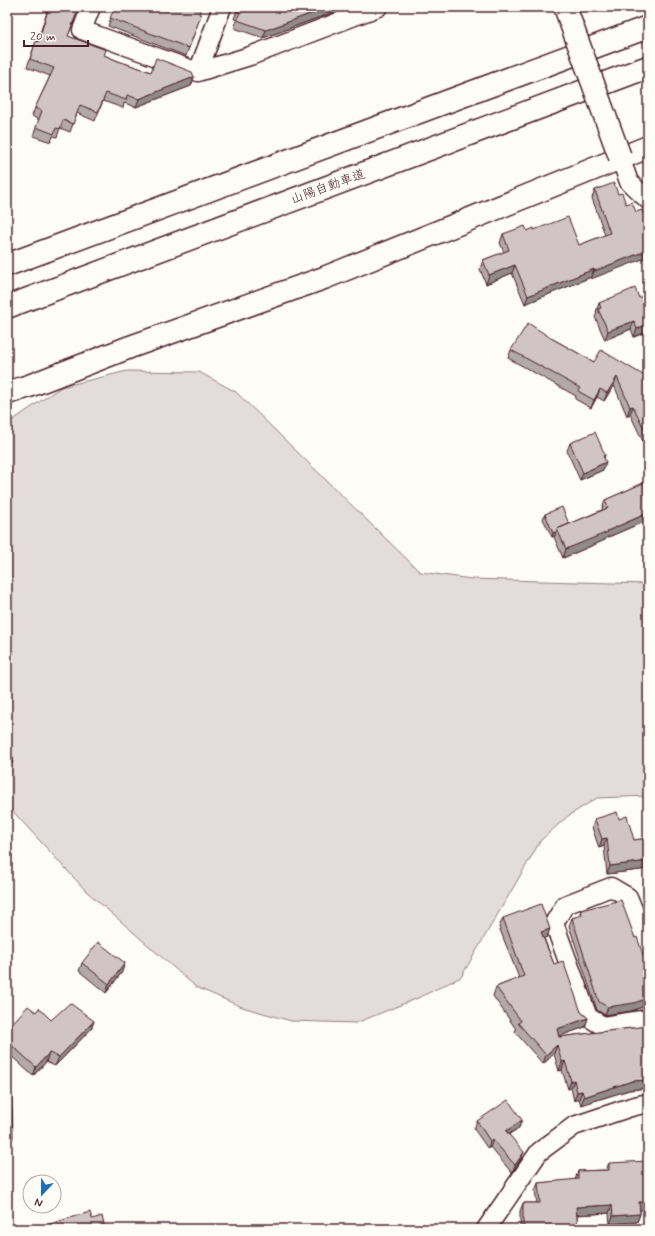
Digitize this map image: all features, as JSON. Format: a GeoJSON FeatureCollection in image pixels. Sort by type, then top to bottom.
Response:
{"type":"FeatureCollection","features":[{"type":"Feature","properties":{"kind":"main road"},"geometry":{"type":"LineString","coordinates":[[565,7],[620,157]]}},
{"type":"Feature","properties":{"kind":"main road"},"geometry":{"type":"LineString","coordinates":[[7,265],[648,27]]}},
{"type":"Feature","properties":{"kind":"main road","name":"山陽自動車道"},"geometry":{"type":"LineString","coordinates":[[7,307],[648,67]]}},
{"type":"Feature","properties":{"kind":"main road"},"geometry":{"type":"LineString","coordinates":[[7,392],[29,386],[130,347],[324,278],[620,157],[648,147]]}},
{"type":"Feature","properties":{"kind":"street"},"geometry":{"type":"LineString","coordinates":[[91,7],[82,30],[198,72],[250,56],[378,7]]}},
{"type":"Feature","properties":{"kind":"street"},"geometry":{"type":"LineString","coordinates":[[198,72],[222,7]]}},
{"type":"Feature","properties":{"kind":"street"},"geometry":{"type":"LineString","coordinates":[[620,157],[628,182],[648,200]]}},
{"type":"Feature","properties":{"kind":"street"},"geometry":{"type":"LineString","coordinates":[[648,946],[628,897],[611,887],[565,905],[554,923],[588,1017],[603,1026],[648,1019]]}},
{"type":"Feature","properties":{"kind":"street"},"geometry":{"type":"LineString","coordinates":[[486,1229],[539,1152],[574,1126],[630,1107],[648,1103]]}},
{"type":"Feature","properties":{"kind":"shaded area"},"geometry":{"type":"Polygon","coordinates":[[[127,371],[199,372],[236,392],[420,572],[471,579],[648,584],[648,796],[597,798],[568,816],[541,840],[461,977],[418,998],[356,1023],[291,1021],[242,1007],[196,987],[86,891],[7,805],[7,424],[61,387],[127,371]]]}},
{"type":"Feature","properties":{"kind":"building"},"geometry":{"type":"Polygon","coordinates":[[[49,7],[79,7],[68,36],[106,50],[104,55],[151,72],[156,58],[192,72],[194,77],[139,99],[127,95],[126,100],[106,93],[98,112],[80,105],[73,124],[63,120],[60,129],[56,128],[54,134],[36,127],[42,111],[35,108],[54,68],[30,59],[36,41],[38,42],[49,7]]]}},
{"type":"Feature","properties":{"kind":"building"},"geometry":{"type":"Polygon","coordinates":[[[115,7],[201,7],[199,14],[201,15],[189,48],[110,18],[115,7]]]}},
{"type":"Feature","properties":{"kind":"building"},"geometry":{"type":"Polygon","coordinates":[[[238,7],[329,7],[266,30],[237,20],[240,12],[237,11],[238,7]]]}},
{"type":"Feature","properties":{"kind":"building"},"geometry":{"type":"Polygon","coordinates":[[[614,183],[618,194],[622,193],[626,204],[632,202],[636,212],[642,210],[648,225],[648,250],[594,271],[594,269],[528,296],[515,265],[489,275],[483,260],[509,250],[503,234],[525,226],[527,231],[534,228],[534,230],[568,217],[579,245],[610,233],[595,190],[614,183]]]}},
{"type":"Feature","properties":{"kind":"building"},"geometry":{"type":"Polygon","coordinates":[[[635,288],[639,298],[644,295],[646,299],[648,298],[648,324],[637,329],[634,321],[608,331],[598,309],[601,308],[599,303],[635,288]]]}},
{"type":"Feature","properties":{"kind":"building"},"geometry":{"type":"Polygon","coordinates":[[[528,323],[551,338],[594,362],[601,350],[648,378],[648,437],[633,406],[630,407],[617,377],[607,393],[600,389],[594,400],[578,391],[580,388],[511,350],[528,323]]]}},
{"type":"Feature","properties":{"kind":"building"},"geometry":{"type":"Polygon","coordinates":[[[595,432],[605,455],[603,456],[606,462],[583,473],[570,443],[595,432]]]}},
{"type":"Feature","properties":{"kind":"building"},"geometry":{"type":"Polygon","coordinates":[[[648,481],[648,513],[607,531],[608,532],[566,549],[557,529],[608,508],[605,500],[648,481]]]}},
{"type":"Feature","properties":{"kind":"building"},"geometry":{"type":"Polygon","coordinates":[[[562,507],[569,524],[557,529],[556,532],[553,533],[545,514],[562,507]]]}},
{"type":"Feature","properties":{"kind":"building"},"geometry":{"type":"Polygon","coordinates":[[[7,753],[14,758],[7,769],[7,753]]]}},
{"type":"Feature","properties":{"kind":"building"},"geometry":{"type":"Polygon","coordinates":[[[617,812],[619,819],[627,816],[634,840],[648,838],[648,861],[610,866],[607,838],[602,839],[595,819],[617,812]]]}},
{"type":"Feature","properties":{"kind":"building"},"geometry":{"type":"Polygon","coordinates":[[[621,900],[635,938],[637,937],[648,969],[648,998],[634,1003],[608,1007],[599,1002],[572,918],[582,915],[581,910],[621,900]]]}},
{"type":"Feature","properties":{"kind":"building"},"geometry":{"type":"Polygon","coordinates":[[[541,904],[550,929],[541,932],[554,964],[563,961],[581,1012],[588,1018],[557,1029],[559,1037],[648,1026],[648,1080],[632,1081],[584,1097],[582,1091],[577,1092],[574,1080],[571,1081],[565,1061],[562,1062],[557,1045],[546,1055],[518,1023],[521,1021],[496,987],[524,976],[503,918],[541,904]]]}},
{"type":"Feature","properties":{"kind":"building"},"geometry":{"type":"Polygon","coordinates":[[[98,942],[125,963],[109,984],[82,963],[98,942]]]}},
{"type":"Feature","properties":{"kind":"building"},"geometry":{"type":"Polygon","coordinates":[[[70,1003],[94,1021],[59,1057],[49,1053],[36,1067],[7,1041],[7,1029],[28,1006],[36,1012],[39,1008],[51,1020],[70,1003]]]}},
{"type":"Feature","properties":{"kind":"building"},"geometry":{"type":"Polygon","coordinates":[[[7,1078],[11,1078],[13,1137],[7,1137],[7,1078]]]}},
{"type":"Feature","properties":{"kind":"building"},"geometry":{"type":"Polygon","coordinates":[[[508,1100],[522,1120],[506,1131],[524,1152],[515,1165],[493,1140],[490,1141],[477,1121],[508,1100]]]}},
{"type":"Feature","properties":{"kind":"building"},"geometry":{"type":"Polygon","coordinates":[[[648,1161],[648,1202],[639,1202],[640,1214],[613,1216],[612,1205],[576,1207],[578,1229],[530,1229],[523,1226],[523,1203],[540,1203],[538,1183],[578,1179],[578,1171],[609,1170],[609,1163],[648,1161]]]}},
{"type":"Feature","properties":{"kind":"building"},"geometry":{"type":"Polygon","coordinates":[[[90,1212],[92,1219],[102,1216],[105,1229],[47,1229],[46,1225],[90,1212]]]}}]}
